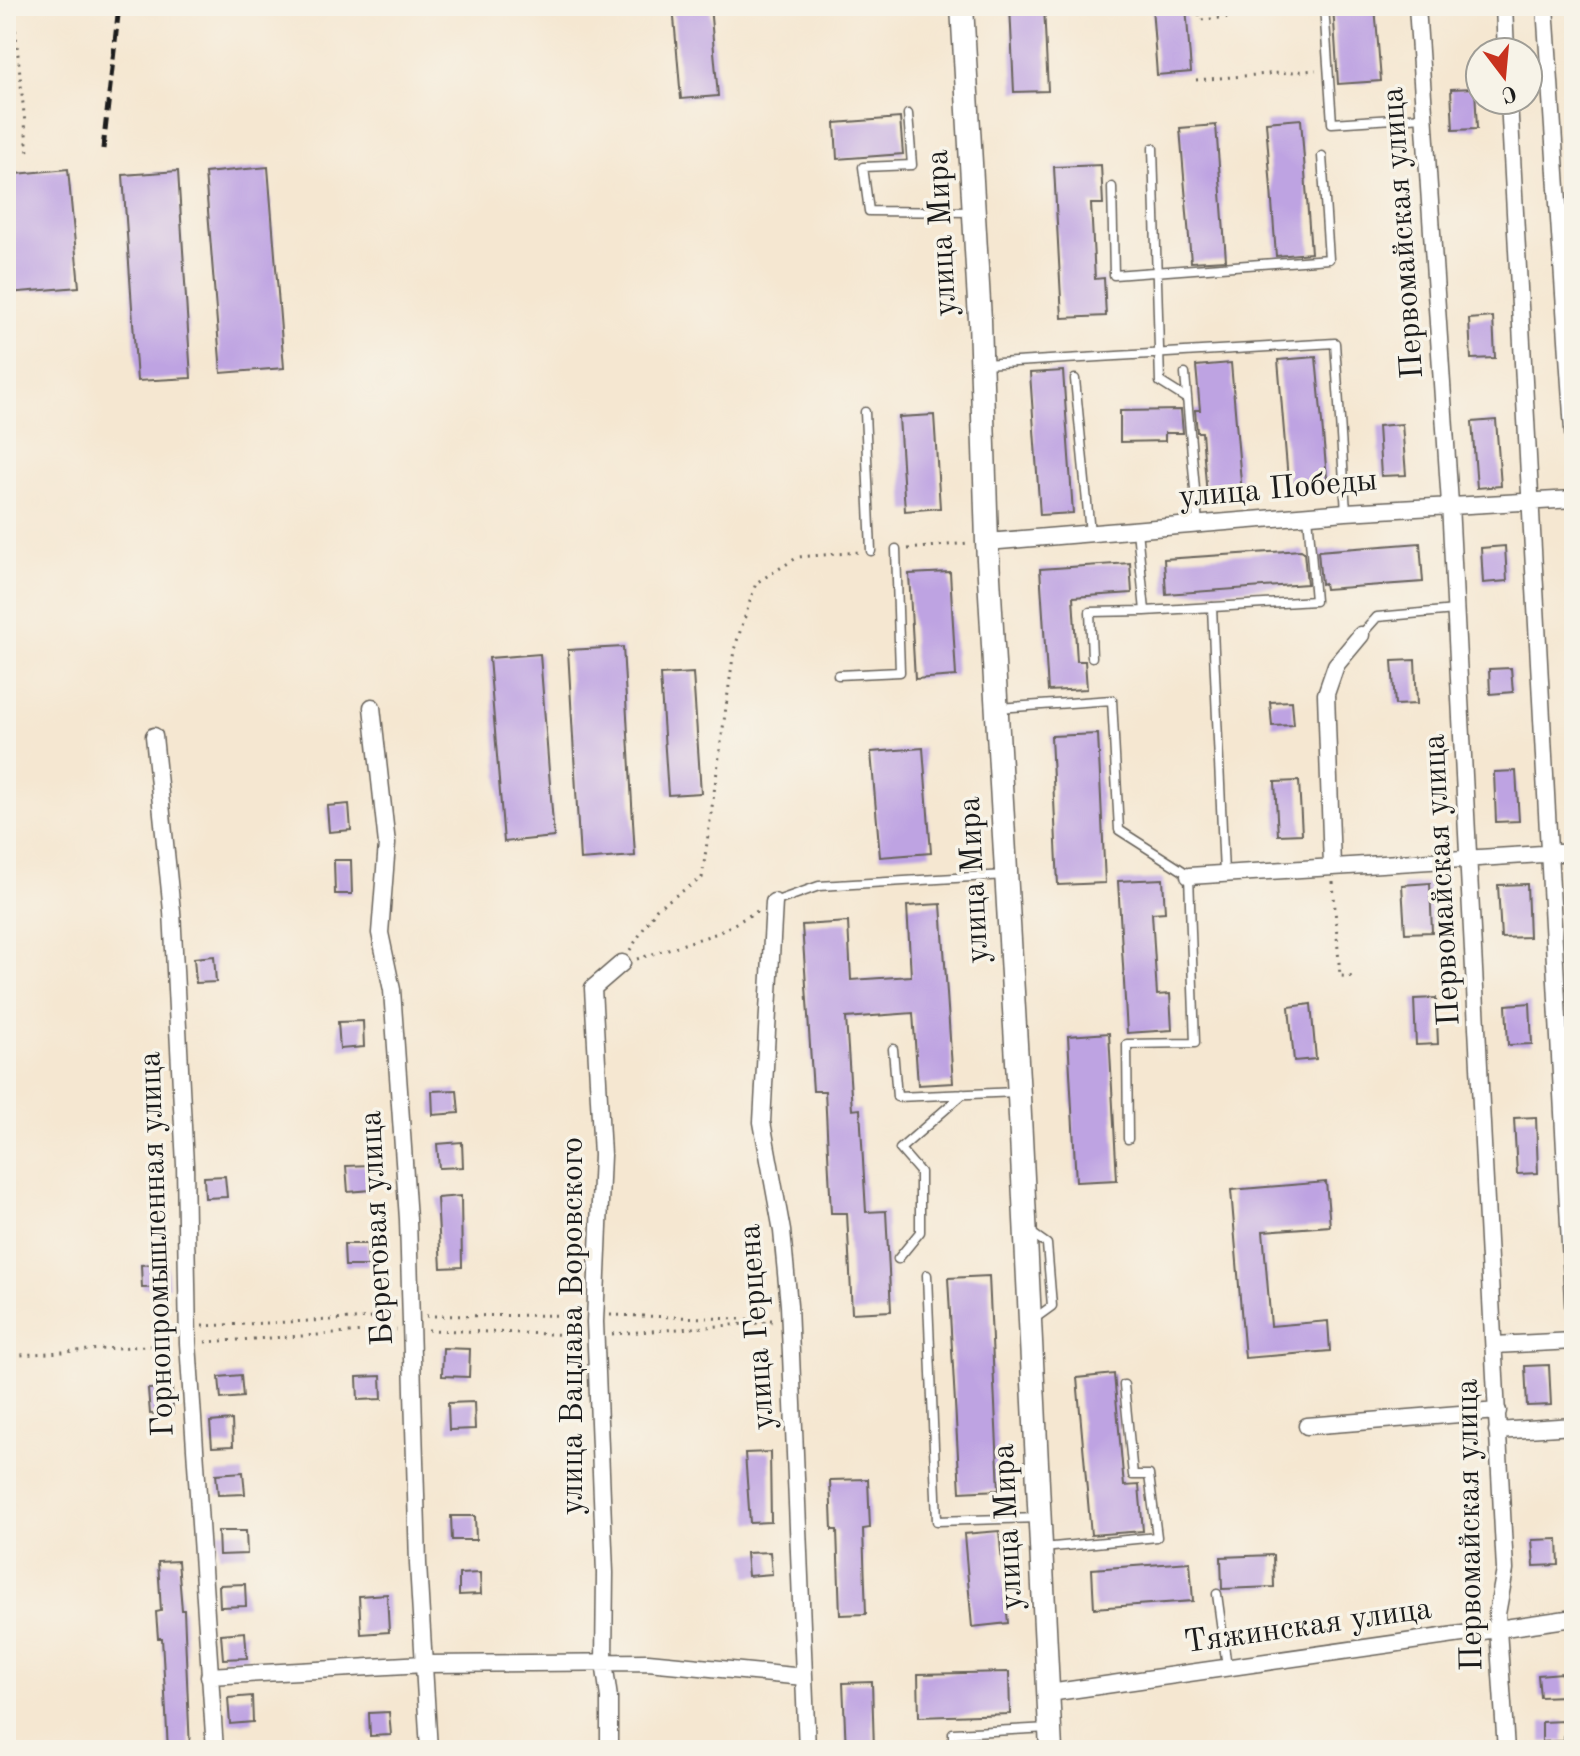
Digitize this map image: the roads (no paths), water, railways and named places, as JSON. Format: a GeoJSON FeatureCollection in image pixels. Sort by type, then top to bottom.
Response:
{"type":"FeatureCollection","features":[{"type":"Feature","properties":{"kind":"main road","name":"улица Мира"},"geometry":{"type":"LineString","coordinates":[[962,6],[982,364],[987,542],[1019,1092],[1051,1739]]}},
{"type":"Feature","properties":{"kind":"street","name":"Первомайская улица"},"geometry":{"type":"LineString","coordinates":[[1417,6],[1470,858],[1505,1570],[1497,1614],[1506,1750]]}},
{"type":"Feature","properties":{"kind":"street"},"geometry":{"type":"LineString","coordinates":[[1504,6],[1505,36]]}},
{"type":"Feature","properties":{"kind":"street"},"geometry":{"type":"LineString","coordinates":[[1545,6],[1574,446]]}},
{"type":"Feature","properties":{"kind":"street"},"geometry":{"type":"LineString","coordinates":[[1510,116],[1574,1319]]}},
{"type":"Feature","properties":{"kind":"street","name":"улица Победы"},"geometry":{"type":"LineString","coordinates":[[987,542],[1450,504],[1574,499]]}},
{"type":"Feature","properties":{"kind":"street"},"geometry":{"type":"LineString","coordinates":[[1332,866],[1326,694],[1336,665],[1361,635]]}},
{"type":"Feature","properties":{"kind":"street","name":"Береговая улица"},"geometry":{"type":"LineString","coordinates":[[372,707],[387,844],[380,933],[392,990],[408,1219],[418,1564],[429,1750]]}},
{"type":"Feature","properties":{"kind":"street","name":"Горнопромышленная улица"},"geometry":{"type":"LineString","coordinates":[[154,736],[172,911],[185,1165],[188,1326],[215,1750]]}},
{"type":"Feature","properties":{"kind":"street"},"geometry":{"type":"LineString","coordinates":[[1190,876],[1574,852]]}},
{"type":"Feature","properties":{"kind":"street","name":"улица Герцена"},"geometry":{"type":"LineString","coordinates":[[774,902],[762,1122],[782,1231],[790,1320],[807,1750]]}},
{"type":"Feature","properties":{"kind":"street","name":"улица Вацлава Воровского"},"geometry":{"type":"LineString","coordinates":[[609,1750],[595,1315],[602,1155],[593,988],[622,963]]}},
{"type":"Feature","properties":{"kind":"street"},"geometry":{"type":"LineString","coordinates":[[1494,1345],[1574,1341]]}},
{"type":"Feature","properties":{"kind":"street"},"geometry":{"type":"LineString","coordinates":[[1307,1426],[1498,1411]]}},
{"type":"Feature","properties":{"kind":"street"},"geometry":{"type":"LineString","coordinates":[[1497,1431],[1574,1426]]}},
{"type":"Feature","properties":{"kind":"street","name":"Тяжинская улица"},"geometry":{"type":"LineString","coordinates":[[1049,1693],[1574,1618]]}},
{"type":"Feature","properties":{"kind":"street"},"geometry":{"type":"LineString","coordinates":[[209,1676],[424,1664],[648,1662],[804,1677]]}},
{"type":"Feature","properties":{"kind":"lane"},"geometry":{"type":"LineString","coordinates":[[862,6],[890,6]]}},
{"type":"Feature","properties":{"kind":"lane"},"geometry":{"type":"LineString","coordinates":[[1324,6],[1332,123],[1424,117]]}},
{"type":"Feature","properties":{"kind":"lane"},"geometry":{"type":"LineString","coordinates":[[908,114],[912,165],[863,167],[869,211],[974,212]]}},
{"type":"Feature","properties":{"kind":"lane"},"geometry":{"type":"LineString","coordinates":[[1153,148],[1160,382],[1187,399]]}},
{"type":"Feature","properties":{"kind":"lane"},"geometry":{"type":"LineString","coordinates":[[1112,187],[1114,275],[1329,259],[1322,156]]}},
{"type":"Feature","properties":{"kind":"lane"},"geometry":{"type":"LineString","coordinates":[[982,364],[1335,343],[1346,512]]}},
{"type":"Feature","properties":{"kind":"lane"},"geometry":{"type":"LineString","coordinates":[[1185,374],[1198,524]]}},
{"type":"Feature","properties":{"kind":"lane"},"geometry":{"type":"LineString","coordinates":[[1075,379],[1090,533]]}},
{"type":"Feature","properties":{"kind":"lane"},"geometry":{"type":"LineString","coordinates":[[865,412],[871,551]]}},
{"type":"Feature","properties":{"kind":"lane"},"geometry":{"type":"LineString","coordinates":[[1092,657],[1090,612],[1315,601],[1308,515]]}},
{"type":"Feature","properties":{"kind":"lane"},"geometry":{"type":"LineString","coordinates":[[1137,529],[1145,611]]}},
{"type":"Feature","properties":{"kind":"lane"},"geometry":{"type":"LineString","coordinates":[[838,675],[900,672],[896,549]]}},
{"type":"Feature","properties":{"kind":"lane"},"geometry":{"type":"LineString","coordinates":[[1212,607],[1224,874]]}},
{"type":"Feature","properties":{"kind":"lane"},"geometry":{"type":"LineString","coordinates":[[1361,635],[1377,617],[1456,610]]}},
{"type":"Feature","properties":{"kind":"lane"},"geometry":{"type":"LineString","coordinates":[[997,708],[1112,700],[1119,830],[1190,876],[1195,1043],[1127,1044],[1128,1139]]}},
{"type":"Feature","properties":{"kind":"lane"},"geometry":{"type":"LineString","coordinates":[[774,902],[819,886],[1007,875]]}},
{"type":"Feature","properties":{"kind":"lane"},"geometry":{"type":"LineString","coordinates":[[893,1049],[897,1097],[1019,1092]]}},
{"type":"Feature","properties":{"kind":"lane"},"geometry":{"type":"LineString","coordinates":[[898,1259],[920,1232],[920,1172],[900,1149],[963,1094]]}},
{"type":"Feature","properties":{"kind":"lane"},"geometry":{"type":"LineString","coordinates":[[927,1275],[937,1521],[1040,1518]]}},
{"type":"Feature","properties":{"kind":"lane"},"geometry":{"type":"LineString","coordinates":[[1042,1548],[1157,1537],[1149,1475],[1133,1475],[1124,1385]]}},
{"type":"Feature","properties":{"kind":"lane"},"geometry":{"type":"LineString","coordinates":[[1217,1594],[1227,1667]]}},
{"type":"Feature","properties":{"kind":"lane"},"geometry":{"type":"LineString","coordinates":[[953,1750],[953,1733],[1051,1739]]}},
{"type":"Feature","properties":{"kind":"railway"},"geometry":{"type":"LineString","coordinates":[[103,149],[119,6]]}}]}
